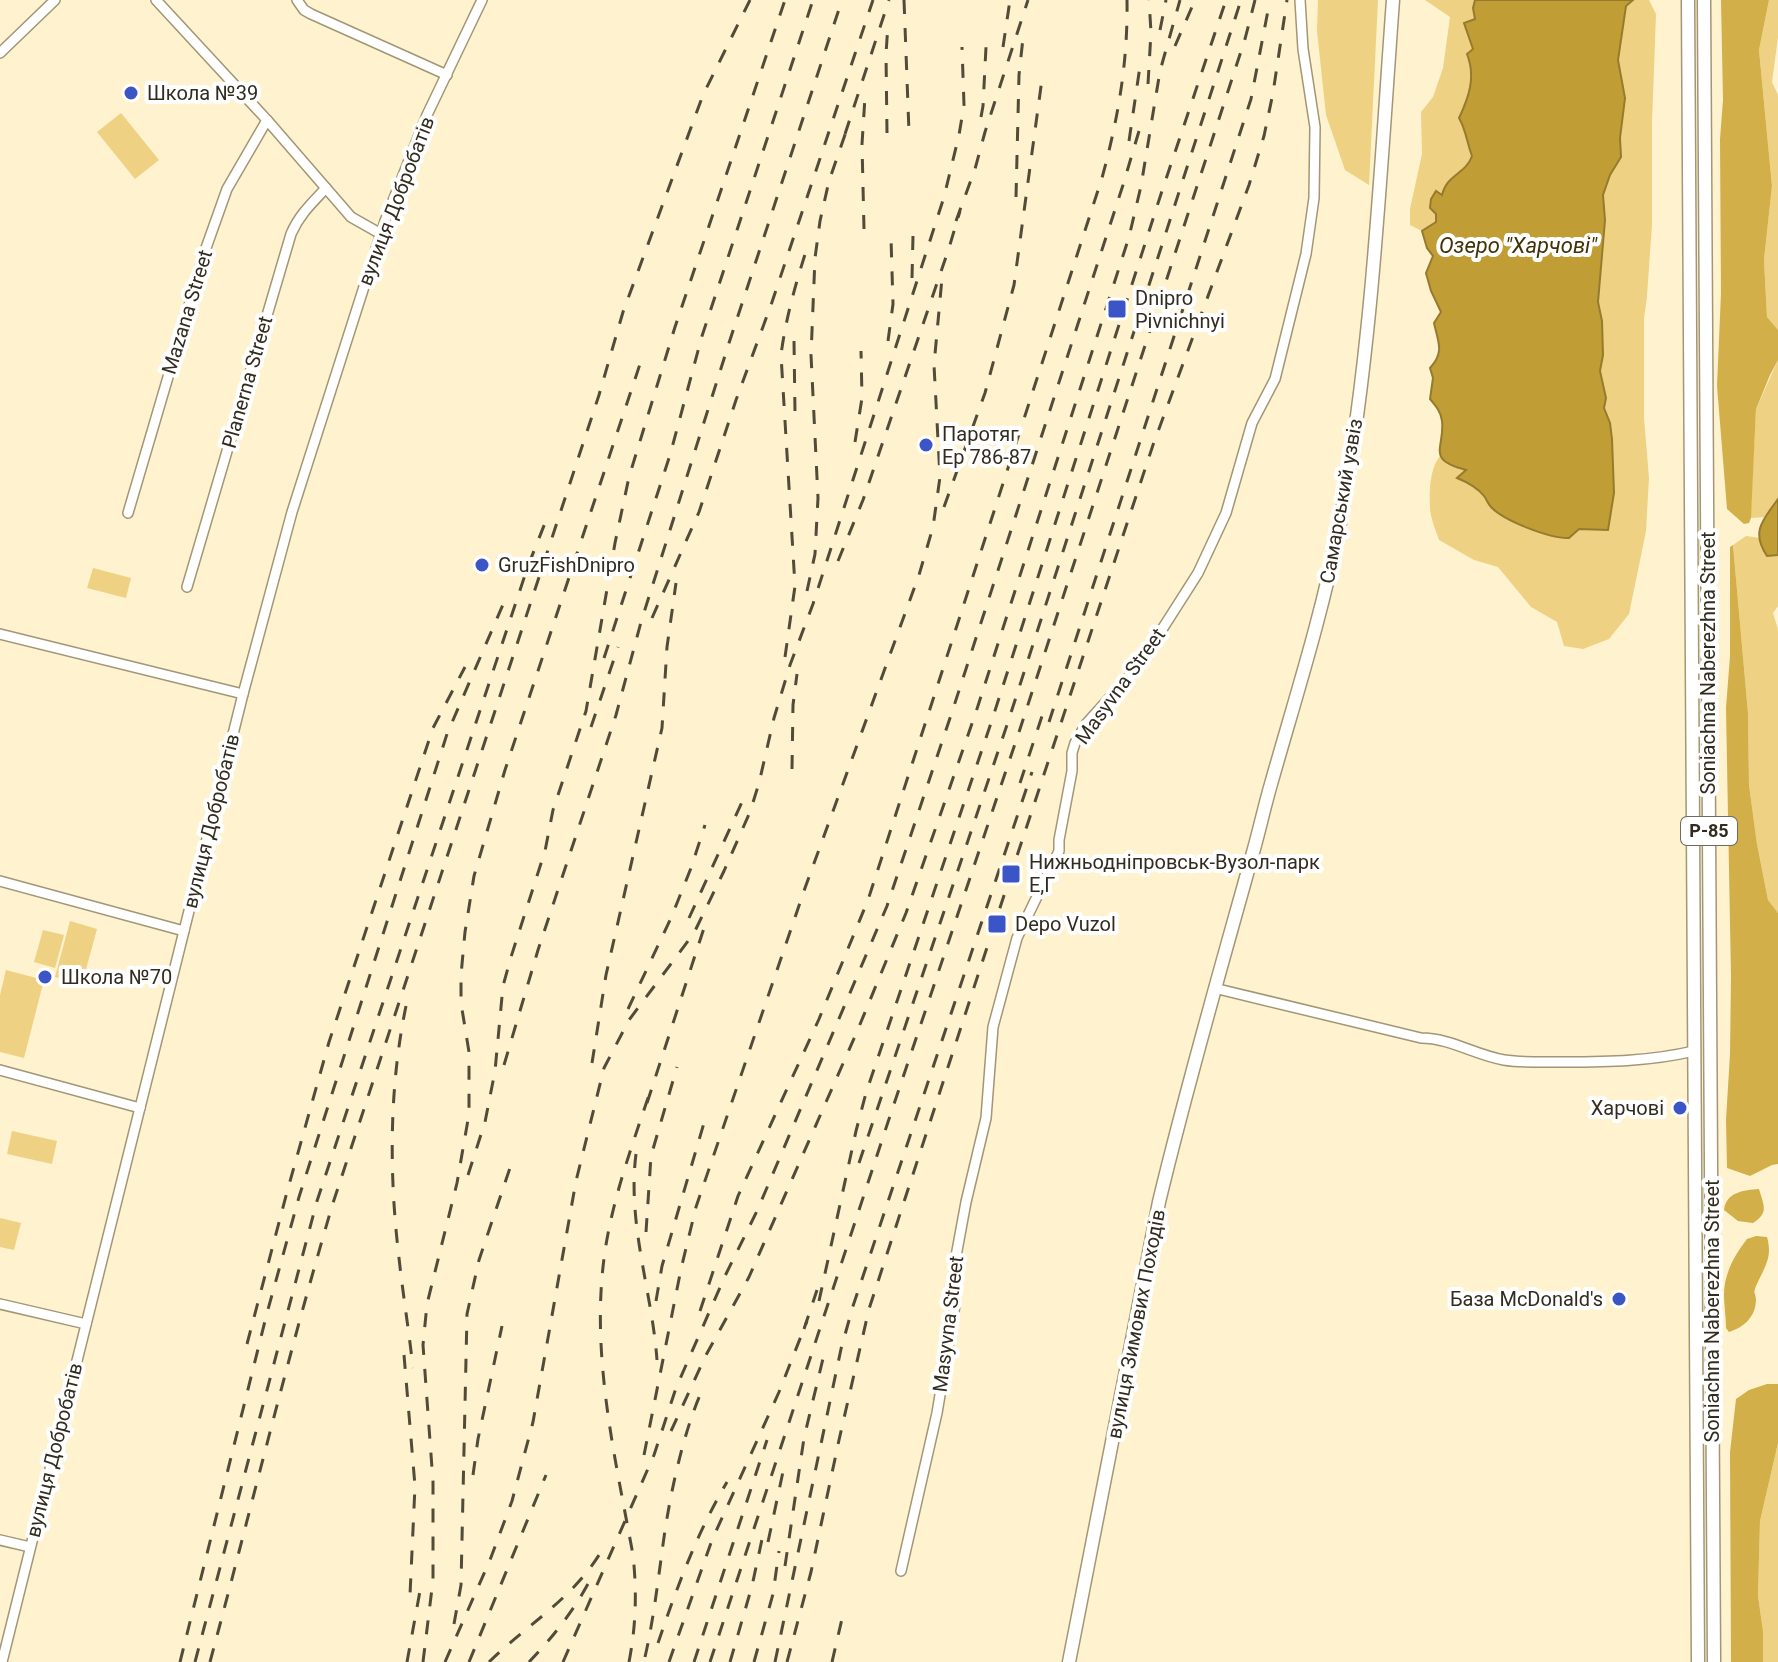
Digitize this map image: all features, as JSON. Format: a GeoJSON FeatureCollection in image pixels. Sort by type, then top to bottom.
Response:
{"type":"FeatureCollection","features":[{"type":"Feature","properties":{"kind":"main road","name":"Самарський узвіз"},"geometry":{"type":"LineString","coordinates":[[1214,988],[1303,675],[1339,529],[1370,305],[1393,0]]}},
{"type":"Feature","properties":{"kind":"main road","name":"Soniachna Naberezhna Street"},"geometry":{"type":"LineString","coordinates":[[1688,0],[1698,1662]]}},
{"type":"Feature","properties":{"kind":"main road","name":"Soniachna Naberezhna Street"},"geometry":{"type":"LineString","coordinates":[[1704,0],[1714,1662]]}},
{"type":"Feature","properties":{"kind":"main road","name":"вулиця Зимових Походів"},"geometry":{"type":"LineString","coordinates":[[1069,1662],[1159,1202],[1214,988]]}},
{"type":"Feature","properties":{"kind":"street"},"geometry":{"type":"LineString","coordinates":[[0,53],[55,0]]}},
{"type":"Feature","properties":{"kind":"street"},"geometry":{"type":"LineString","coordinates":[[297,0],[311,14],[447,75]]}},
{"type":"Feature","properties":{"kind":"street","name":"вулиця Добробатів"},"geometry":{"type":"LineString","coordinates":[[2,1662],[243,694],[292,512],[381,234],[409,157],[482,0]]}},
{"type":"Feature","properties":{"kind":"street","name":"Masyvna Street"},"geometry":{"type":"LineString","coordinates":[[901,1571],[942,1382],[955,1305],[954,1267],[986,1118],[993,1027],[1017,938],[1059,851],[1075,743],[1086,724],[1140,664],[1198,573],[1226,513],[1252,423],[1275,379],[1306,254],[1314,198],[1315,127],[1303,49],[1300,0]]}},
{"type":"Feature","properties":{"kind":"street"},"geometry":{"type":"LineString","coordinates":[[164,2],[351,217],[381,234]]}},
{"type":"Feature","properties":{"kind":"street","name":"Mazana Street"},"geometry":{"type":"LineString","coordinates":[[128,513],[227,189],[267,120]]}},
{"type":"Feature","properties":{"kind":"street","name":"Planerna Street"},"geometry":{"type":"LineString","coordinates":[[187,587],[291,234],[296,221],[326,188]]}},
{"type":"Feature","properties":{"kind":"street"},"geometry":{"type":"LineString","coordinates":[[0,634],[243,694]]}},
{"type":"Feature","properties":{"kind":"street"},"geometry":{"type":"LineString","coordinates":[[0,881],[184,931]]}},
{"type":"Feature","properties":{"kind":"street"},"geometry":{"type":"LineString","coordinates":[[1214,988],[1421,1038],[1434,1038],[1493,1058],[1516,1062],[1619,1062],[1694,1051]]}},
{"type":"Feature","properties":{"kind":"street"},"geometry":{"type":"LineString","coordinates":[[0,1070],[140,1108]]}},
{"type":"Feature","properties":{"kind":"street"},"geometry":{"type":"LineString","coordinates":[[0,1304],[86,1324]]}},
{"type":"Feature","properties":{"kind":"street"},"geometry":{"type":"LineString","coordinates":[[0,1540],[30,1547]]}},
{"type":"Feature","properties":{"kind":"shaded area"},"geometry":{"type":"Polygon","coordinates":[[[1318,0],[1378,0],[1369,185],[1345,170],[1326,115],[1317,31],[1318,0]]]}},
{"type":"Feature","properties":{"kind":"shaded area"},"geometry":{"type":"Polygon","coordinates":[[[1425,0],[1475,0],[1475,19],[1473,49],[1467,55],[1470,87],[1459,118],[1472,156],[1469,165],[1456,174],[1442,195],[1436,191],[1430,208],[1436,214],[1436,222],[1422,231],[1410,225],[1410,209],[1422,154],[1421,112],[1433,97],[1443,68],[1450,17],[1425,0]]]}},
{"type":"Feature","properties":{"kind":"shaded area"},"geometry":{"type":"Polygon","coordinates":[[[1633,0],[1649,0],[1656,14],[1652,225],[1644,319],[1644,418],[1649,478],[1646,531],[1629,614],[1609,639],[1583,649],[1564,646],[1557,622],[1531,607],[1498,567],[1474,560],[1439,540],[1430,511],[1430,487],[1440,456],[1451,466],[1467,470],[1458,478],[1479,491],[1491,508],[1517,523],[1561,538],[1569,538],[1579,529],[1608,530],[1614,493],[1612,439],[1604,408],[1606,398],[1600,371],[1603,355],[1598,302],[1605,220],[1603,195],[1621,157],[1625,98],[1618,60],[1626,6],[1633,0]]]}},
{"type":"Feature","properties":{"kind":"shaded area"},"geometry":{"type":"Polygon","coordinates":[[[1721,0],[1769,0],[1759,50],[1772,186],[1764,260],[1767,317],[1778,330],[1778,360],[1756,409],[1751,518],[1749,523],[1744,524],[1727,509],[1717,386],[1723,100],[1721,0]]]}},
{"type":"Feature","properties":{"kind":"shaded area"},"geometry":{"type":"Polygon","coordinates":[[[1769,0],[1778,0],[1778,37],[1772,82],[1778,95],[1778,330],[1767,317],[1764,260],[1772,186],[1759,50],[1769,0]]]}},
{"type":"Feature","properties":{"kind":"shaded area"},"geometry":{"type":"Polygon","coordinates":[[[121,113],[159,160],[135,179],[97,132],[121,113]]]}},
{"type":"Feature","properties":{"kind":"shaded area"},"geometry":{"type":"Polygon","coordinates":[[[1778,360],[1778,499],[1766,517],[1751,518],[1756,409],[1778,360]]]}},
{"type":"Feature","properties":{"kind":"shaded area"},"geometry":{"type":"Polygon","coordinates":[[[1746,536],[1760,538],[1766,555],[1778,555],[1778,606],[1773,613],[1778,629],[1778,913],[1768,900],[1749,785],[1748,713],[1733,545],[1746,536]]]}},
{"type":"Feature","properties":{"kind":"shaded area"},"geometry":{"type":"Polygon","coordinates":[[[1733,545],[1748,713],[1749,785],[1768,900],[1778,913],[1778,1164],[1750,1176],[1727,1168],[1731,977],[1726,708],[1730,656],[1730,547],[1733,545]]]}},
{"type":"Feature","properties":{"kind":"shaded area"},"geometry":{"type":"Polygon","coordinates":[[[93,568],[131,578],[126,598],[87,588],[93,568]]]}},
{"type":"Feature","properties":{"kind":"shaded area"},"geometry":{"type":"Polygon","coordinates":[[[70,921],[97,929],[82,984],[55,977],[70,921]]]}},
{"type":"Feature","properties":{"kind":"shaded area"},"geometry":{"type":"Polygon","coordinates":[[[43,930],[64,935],[55,968],[34,962],[43,930]]]}},
{"type":"Feature","properties":{"kind":"shaded area"},"geometry":{"type":"Polygon","coordinates":[[[6,970],[44,980],[24,1058],[0,1052],[0,995],[6,970]]]}},
{"type":"Feature","properties":{"kind":"shaded area"},"geometry":{"type":"Polygon","coordinates":[[[12,1131],[57,1141],[52,1164],[7,1154],[12,1131]]]}},
{"type":"Feature","properties":{"kind":"shaded area"},"geometry":{"type":"Polygon","coordinates":[[[1759,1189],[1763,1212],[1753,1223],[1738,1221],[1724,1210],[1732,1196],[1759,1189]]]}},
{"type":"Feature","properties":{"kind":"shaded area"},"geometry":{"type":"Polygon","coordinates":[[[0,1218],[21,1223],[14,1250],[0,1247],[0,1218]]]}},
{"type":"Feature","properties":{"kind":"shaded area"},"geometry":{"type":"Polygon","coordinates":[[[1767,1237],[1769,1251],[1755,1290],[1754,1311],[1745,1324],[1729,1332],[1724,1303],[1726,1279],[1747,1239],[1767,1237]]]}},
{"type":"Feature","properties":{"kind":"shaded area"},"geometry":{"type":"Polygon","coordinates":[[[1778,1384],[1778,1443],[1760,1521],[1758,1596],[1763,1662],[1731,1662],[1730,1452],[1736,1399],[1749,1390],[1778,1384]]]}},
{"type":"Feature","properties":{"kind":"shaded area"},"geometry":{"type":"Polygon","coordinates":[[[1778,1443],[1778,1662],[1763,1662],[1758,1596],[1760,1521],[1778,1443]]]}},
{"type":"Feature","properties":{"kind":"water","name":"Озеро \"Харчові\""},"geometry":{"type":"Polygon","coordinates":[[[1475,0],[1633,0],[1626,6],[1618,60],[1625,98],[1621,157],[1603,195],[1605,220],[1598,302],[1603,355],[1600,371],[1606,398],[1604,408],[1612,439],[1614,493],[1608,530],[1579,529],[1569,538],[1561,538],[1517,523],[1491,507],[1475,487],[1457,478],[1466,470],[1445,462],[1441,457],[1442,421],[1430,399],[1433,378],[1430,368],[1439,352],[1434,323],[1441,312],[1426,273],[1433,256],[1422,231],[1436,222],[1436,214],[1430,208],[1436,191],[1442,195],[1444,188],[1472,156],[1459,118],[1470,87],[1471,71],[1467,54],[1473,49],[1464,23],[1475,19],[1475,0]]]}},
{"type":"Feature","properties":{"kind":"water"},"geometry":{"type":"Polygon","coordinates":[[[1778,499],[1778,555],[1767,556],[1759,532],[1778,499]]]}},
{"type":"Feature","properties":{"kind":"railway"},"geometry":{"type":"LineString","coordinates":[[210,1662],[333,1203],[599,395],[623,312],[703,95],[750,0]]}},
{"type":"Feature","properties":{"kind":"railway"},"geometry":{"type":"LineString","coordinates":[[468,1175],[485,1122],[495,1071],[503,986],[545,851],[553,810],[586,711],[629,477],[675,327],[785,0]]}},
{"type":"Feature","properties":{"kind":"railway"},"geometry":{"type":"LineString","coordinates":[[604,658],[670,455],[702,336],[813,0]]}},
{"type":"Feature","properties":{"kind":"railway"},"geometry":{"type":"LineString","coordinates":[[504,1065],[538,950],[616,715],[641,622],[729,343],[842,0]]}},
{"type":"Feature","properties":{"kind":"railway"},"geometry":{"type":"LineString","coordinates":[[652,618],[699,512],[873,0]]}},
{"type":"Feature","properties":{"kind":"railway"},"geometry":{"type":"LineString","coordinates":[[845,134],[889,0]]}},
{"type":"Feature","properties":{"kind":"railway"},"geometry":{"type":"LineString","coordinates":[[904,0],[909,132]]}},
{"type":"Feature","properties":{"kind":"railway"},"geometry":{"type":"LineString","coordinates":[[1003,47],[1010,0]]}},
{"type":"Feature","properties":{"kind":"railway"},"geometry":{"type":"LineString","coordinates":[[956,221],[1028,0]]}},
{"type":"Feature","properties":{"kind":"railway"},"geometry":{"type":"LineString","coordinates":[[700,1311],[738,1196],[819,1019],[868,900],[1102,178],[1121,90],[1127,0]]}},
{"type":"Feature","properties":{"kind":"railway"},"geometry":{"type":"LineString","coordinates":[[1148,84],[1149,0]]}},
{"type":"Feature","properties":{"kind":"railway"},"geometry":{"type":"LineString","coordinates":[[1160,30],[1166,0]]}},
{"type":"Feature","properties":{"kind":"railway"},"geometry":{"type":"LineString","coordinates":[[671,1431],[706,1355],[749,1277],[906,913],[975,715],[1129,237],[1141,186],[1160,71],[1180,0]]}},
{"type":"Feature","properties":{"kind":"railway"},"geometry":{"type":"LineString","coordinates":[[1175,46],[1195,0]]}},
{"type":"Feature","properties":{"kind":"railway"},"geometry":{"type":"LineString","coordinates":[[819,1301],[866,1093],[992,720],[1226,0]]}},
{"type":"Feature","properties":{"kind":"railway"},"geometry":{"type":"LineString","coordinates":[[859,1163],[1007,725],[1241,0]]}},
{"type":"Feature","properties":{"kind":"railway"},"geometry":{"type":"LineString","coordinates":[[710,1662],[1020,729],[1245,39],[1255,0]]}},
{"type":"Feature","properties":{"kind":"railway"},"geometry":{"type":"LineString","coordinates":[[1049,722],[1251,99],[1270,0]]}},
{"type":"Feature","properties":{"kind":"railway"},"geometry":{"type":"LineString","coordinates":[[787,1662],[811,1572],[869,1309],[1153,445],[1249,185],[1273,93],[1287,0]]}},
{"type":"Feature","properties":{"kind":"railway"},"geometry":{"type":"LineString","coordinates":[[887,133],[888,24]]}},
{"type":"Feature","properties":{"kind":"railway"},"geometry":{"type":"LineString","coordinates":[[1016,197],[1023,38]]}},
{"type":"Feature","properties":{"kind":"railway"},"geometry":{"type":"LineString","coordinates":[[445,1662],[512,1501],[533,1422],[576,1181],[604,1068],[629,1020],[694,933],[750,812],[790,665],[813,604],[944,197],[964,105],[962,47]]}},
{"type":"Feature","properties":{"kind":"railway"},"geometry":{"type":"LineString","coordinates":[[981,117],[986,47]]}},
{"type":"Feature","properties":{"kind":"railway"},"geometry":{"type":"LineString","coordinates":[[1129,141],[1140,66]]}},
{"type":"Feature","properties":{"kind":"railway"},"geometry":{"type":"LineString","coordinates":[[944,507],[985,393],[1014,285],[1042,79]]}},
{"type":"Feature","properties":{"kind":"railway"},"geometry":{"type":"LineString","coordinates":[[864,229],[862,144],[865,97]]}},
{"type":"Feature","properties":{"kind":"railway"},"geometry":{"type":"LineString","coordinates":[[807,591],[815,554],[818,498],[811,355],[815,258],[829,181],[848,126]]}},
{"type":"Feature","properties":{"kind":"railway"},"geometry":{"type":"LineString","coordinates":[[563,1662],[654,1455],[676,1388],[757,1211],[887,906],[1139,131]]}},
{"type":"Feature","properties":{"kind":"railway"},"geometry":{"type":"LineString","coordinates":[[838,561],[863,500],[960,211]]}},
{"type":"Feature","properties":{"kind":"railway"},"geometry":{"type":"LineString","coordinates":[[912,278],[913,236]]}},
{"type":"Feature","properties":{"kind":"railway"},"geometry":{"type":"LineString","coordinates":[[888,341],[893,304],[891,238]]}},
{"type":"Feature","properties":{"kind":"railway"},"geometry":{"type":"LineString","coordinates":[[785,657],[795,586],[781,355],[792,298],[809,242]]}},
{"type":"Feature","properties":{"kind":"railway"},"geometry":{"type":"LineString","coordinates":[[644,1455],[696,1207],[805,888],[919,575],[933,527],[940,477],[934,365],[942,278]]}},
{"type":"Feature","properties":{"kind":"railway"},"geometry":{"type":"LineString","coordinates":[[794,341],[795,413]]}},
{"type":"Feature","properties":{"kind":"railway"},"geometry":{"type":"LineString","coordinates":[[855,442],[862,398],[861,351]]}},
{"type":"Feature","properties":{"kind":"railway"},"geometry":{"type":"LineString","coordinates":[[423,1662],[433,1580],[433,1482],[423,1345],[427,1304],[457,1183],[469,1114],[469,1052],[461,1003],[461,975],[474,876],[505,770],[640,364]]}},
{"type":"Feature","properties":{"kind":"railway"},"geometry":{"type":"LineString","coordinates":[[195,1662],[317,1201],[528,566],[545,523]]}},
{"type":"Feature","properties":{"kind":"railway"},"geometry":{"type":"LineString","coordinates":[[592,1063],[606,975],[662,728],[667,647],[676,583]]}},
{"type":"Feature","properties":{"kind":"railway"},"geometry":{"type":"LineString","coordinates":[[180,1662],[299,1197],[447,734],[508,593]]}},
{"type":"Feature","properties":{"kind":"railway"},"geometry":{"type":"LineString","coordinates":[[591,727],[618,647]]}},
{"type":"Feature","properties":{"kind":"railway"},"geometry":{"type":"LineString","coordinates":[[247,1344],[329,1042],[433,728],[465,667]]}},
{"type":"Feature","properties":{"kind":"railway"},"geometry":{"type":"LineString","coordinates":[[792,769],[797,674]]}},
{"type":"Feature","properties":{"kind":"railway"},"geometry":{"type":"LineString","coordinates":[[1020,783],[1045,707]]}},
{"type":"Feature","properties":{"kind":"railway"},"geometry":{"type":"LineString","coordinates":[[775,1662],[841,1349],[853,1306],[1032,772]]}},
{"type":"Feature","properties":{"kind":"railway"},"geometry":{"type":"LineString","coordinates":[[689,918],[742,802]]}},
{"type":"Feature","properties":{"kind":"railway"},"geometry":{"type":"LineString","coordinates":[[628,1009],[671,918],[705,825]]}},
{"type":"Feature","properties":{"kind":"railway"},"geometry":{"type":"LineString","coordinates":[[647,1103],[704,928]]}},
{"type":"Feature","properties":{"kind":"railway"},"geometry":{"type":"LineString","coordinates":[[406,1006],[396,1068],[392,1163],[396,1227],[413,1368]]}},
{"type":"Feature","properties":{"kind":"railway"},"geometry":{"type":"LineString","coordinates":[[646,1232],[651,1156],[677,1067]]}},
{"type":"Feature","properties":{"kind":"railway"},"geometry":{"type":"LineString","coordinates":[[629,1662],[635,1596],[633,1555],[611,1437],[600,1318],[611,1220],[650,1092]]}},
{"type":"Feature","properties":{"kind":"railway"},"geometry":{"type":"LineString","coordinates":[[656,1301],[662,1266],[704,1123]]}},
{"type":"Feature","properties":{"kind":"railway"},"geometry":{"type":"LineString","coordinates":[[636,1154],[637,1232],[657,1360]]}},
{"type":"Feature","properties":{"kind":"railway"},"geometry":{"type":"LineString","coordinates":[[454,1624],[461,1585],[467,1314],[479,1260],[513,1159]]}},
{"type":"Feature","properties":{"kind":"railway"},"geometry":{"type":"LineString","coordinates":[[804,1329],[817,1290]]}},
{"type":"Feature","properties":{"kind":"railway"},"geometry":{"type":"LineString","coordinates":[[669,1662],[712,1540],[779,1392],[807,1321]]}},
{"type":"Feature","properties":{"kind":"railway"},"geometry":{"type":"LineString","coordinates":[[473,1475],[502,1326]]}},
{"type":"Feature","properties":{"kind":"railway"},"geometry":{"type":"LineString","coordinates":[[785,1566],[804,1438],[826,1346]]}},
{"type":"Feature","properties":{"kind":"railway"},"geometry":{"type":"LineString","coordinates":[[404,1355],[415,1486],[410,1595]]}},
{"type":"Feature","properties":{"kind":"railway"},"geometry":{"type":"LineString","coordinates":[[645,1657],[672,1493],[681,1452],[700,1395]]}},
{"type":"Feature","properties":{"kind":"railway"},"geometry":{"type":"LineString","coordinates":[[694,1662],[767,1440]]}},
{"type":"Feature","properties":{"kind":"railway"},"geometry":{"type":"LineString","coordinates":[[768,1542],[784,1467]]}},
{"type":"Feature","properties":{"kind":"railway"},"geometry":{"type":"LineString","coordinates":[[469,1662],[546,1475]]}},
{"type":"Feature","properties":{"kind":"railway"},"geometry":{"type":"LineString","coordinates":[[658,1643],[688,1561],[727,1482]]}},
{"type":"Feature","properties":{"kind":"railway"},"geometry":{"type":"LineString","coordinates":[[730,1662],[764,1530]]}},
{"type":"Feature","properties":{"kind":"railway"},"geometry":{"type":"LineString","coordinates":[[489,1662],[582,1578],[606,1543]]}},
{"type":"Feature","properties":{"kind":"railway"},"geometry":{"type":"LineString","coordinates":[[754,1662],[773,1594],[779,1551]]}},
{"type":"Feature","properties":{"kind":"railway"},"geometry":{"type":"LineString","coordinates":[[407,1662],[422,1580]]}},
{"type":"Feature","properties":{"kind":"railway"},"geometry":{"type":"LineString","coordinates":[[529,1662],[562,1624],[589,1582]]}},
{"type":"Feature","properties":{"kind":"railway"},"geometry":{"type":"LineString","coordinates":[[832,1662],[844,1610]]}},
{"type":"Feature","properties":{"kind":"place","name":"Школа №39"},"geometry":{"type":"Point","coordinates":[131,93]}},
{"type":"Feature","properties":{"kind":"place","name":"Dnipro Pivnichnyi"},"geometry":{"type":"Point","coordinates":[1117,309]}},
{"type":"Feature","properties":{"kind":"place","name":"Паротяг Ер 786-87"},"geometry":{"type":"Point","coordinates":[926,445]}},
{"type":"Feature","properties":{"kind":"place","name":"GruzFishDnipro"},"geometry":{"type":"Point","coordinates":[482,565]}},
{"type":"Feature","properties":{"kind":"place","name":"Нижньодніпровськ-Вузол-парк Е,Г"},"geometry":{"type":"Point","coordinates":[1011,874]}},
{"type":"Feature","properties":{"kind":"place","name":"Depo Vuzol"},"geometry":{"type":"Point","coordinates":[997,924]}},
{"type":"Feature","properties":{"kind":"place","name":"Школа №70"},"geometry":{"type":"Point","coordinates":[45,977]}},
{"type":"Feature","properties":{"kind":"place","name":"Харчові"},"geometry":{"type":"Point","coordinates":[1680,1108]}},
{"type":"Feature","properties":{"kind":"place","name":"База McDonald's"},"geometry":{"type":"Point","coordinates":[1619,1299]}}]}
